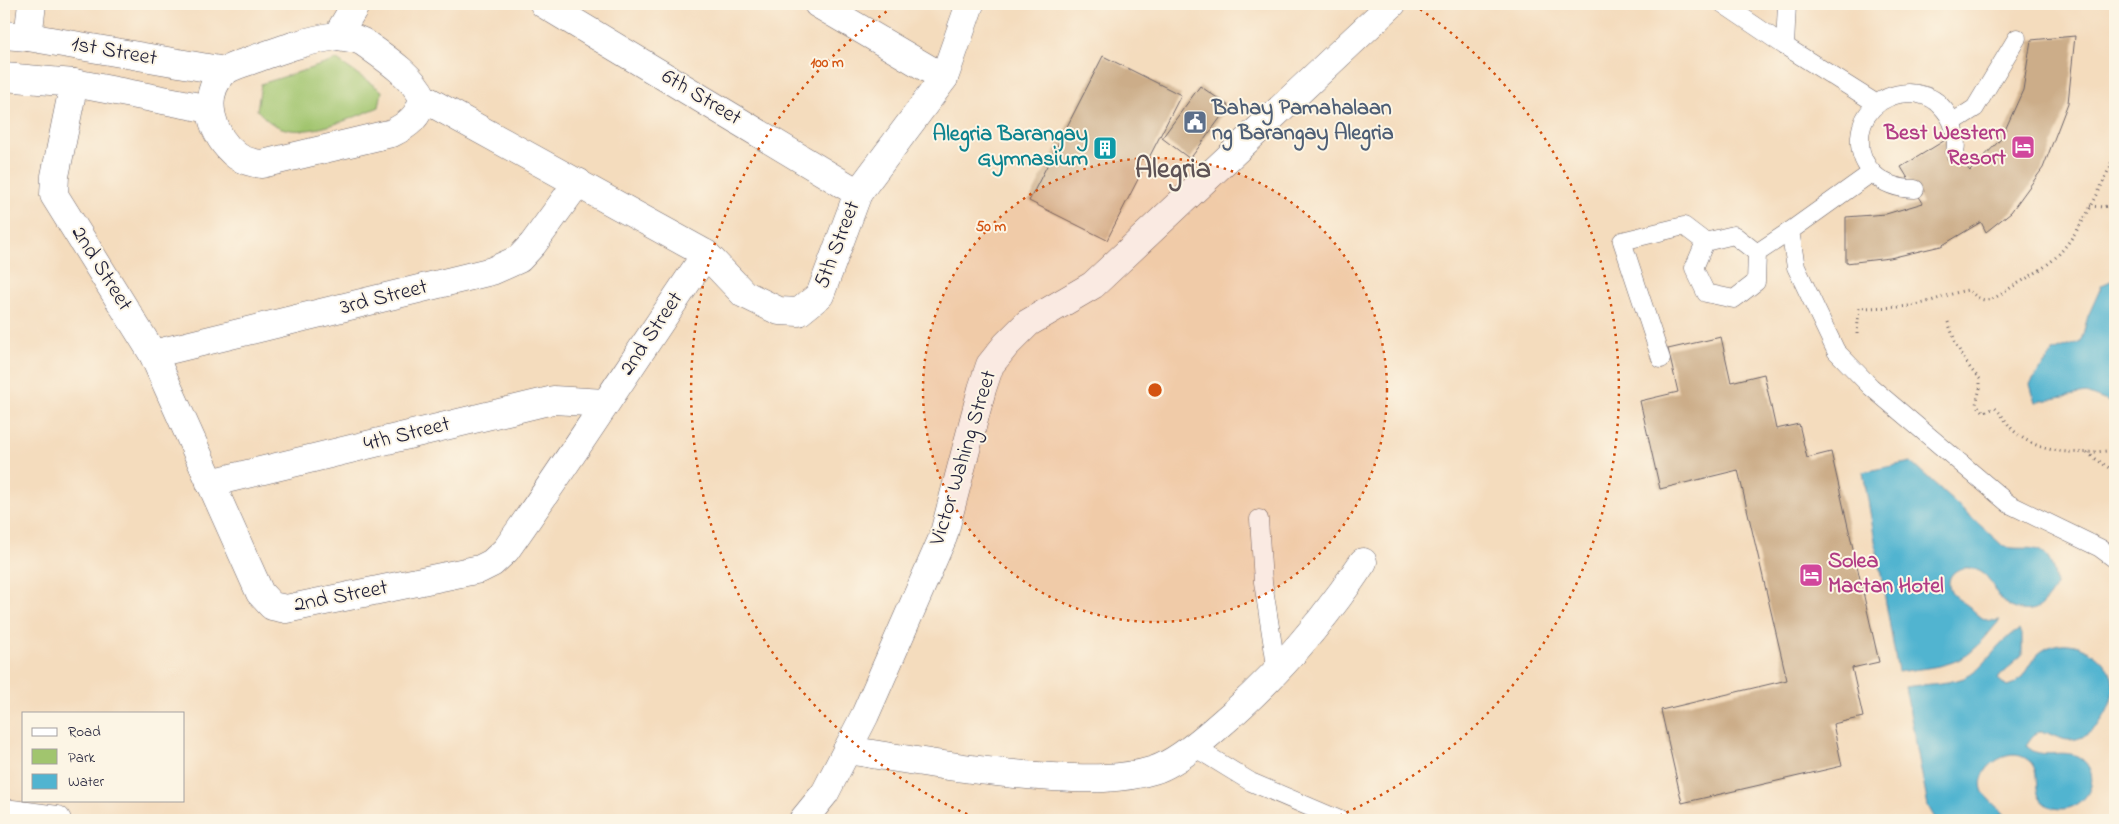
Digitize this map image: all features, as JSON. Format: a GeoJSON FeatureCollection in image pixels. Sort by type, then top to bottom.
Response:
{"type":"FeatureCollection","features":[{"type":"Feature","properties":{"kind":"street"},"geometry":{"type":"LineString","coordinates":[[16,36],[32,4]]}},
{"type":"Feature","properties":{"kind":"street"},"geometry":{"type":"LineString","coordinates":[[337,36],[356,4]]}},
{"type":"Feature","properties":{"kind":"street","name":"6th Street"},"geometry":{"type":"LineString","coordinates":[[544,4],[858,193]]}},
{"type":"Feature","properties":{"kind":"street"},"geometry":{"type":"LineString","coordinates":[[818,4],[944,78]]}},
{"type":"Feature","properties":{"kind":"street","name":"5th Street"},"geometry":{"type":"LineString","coordinates":[[423,98],[706,254],[744,294],[779,311],[799,312],[820,295],[858,193],[944,78],[970,4]]}},
{"type":"Feature","properties":{"kind":"street","name":"Victor Wahing Street"},"geometry":{"type":"LineString","coordinates":[[802,820],[825,794],[865,715],[943,537],[990,365],[1006,345],[1028,323],[1093,285],[1392,4]]}},
{"type":"Feature","properties":{"kind":"street","name":"1st Street"},"geometry":{"type":"LineString","coordinates":[[16,36],[225,71]]}},
{"type":"Feature","properties":{"kind":"street"},"geometry":{"type":"LineString","coordinates":[[337,36],[356,39],[373,49],[409,78],[423,98],[418,114],[403,128],[392,133],[262,164],[250,162],[237,156],[223,142],[215,129],[210,109],[215,84],[225,71],[302,42],[337,36]]}},
{"type":"Feature","properties":{"kind":"street","name":"1st Street"},"geometry":{"type":"LineString","coordinates":[[4,77],[74,83],[210,109]]}},
{"type":"Feature","properties":{"kind":"street","name":"2nd Street"},"geometry":{"type":"LineString","coordinates":[[74,83],[54,176],[54,195],[153,354],[260,593],[272,606],[286,609],[480,569],[492,562],[506,550],[574,453],[605,403],[706,254]]}},
{"type":"Feature","properties":{"kind":"street","name":"3rd Street"},"geometry":{"type":"LineString","coordinates":[[153,354],[492,271],[519,259],[533,244],[578,182]]}},
{"type":"Feature","properties":{"kind":"street","name":"4th Street"},"geometry":{"type":"LineString","coordinates":[[210,483],[553,400],[605,403]]}},
{"type":"Feature","properties":{"kind":"street"},"geometry":{"type":"LineString","coordinates":[[847,750],[1003,774],[1098,780],[1155,770],[1194,747],[1249,701],[1277,672],[1336,603],[1363,562]]}},
{"type":"Feature","properties":{"kind":"street"},"geometry":{"type":"LineString","coordinates":[[4,813],[57,820]]}},
{"type":"Feature","properties":{"kind":"lane"},"geometry":{"type":"LineString","coordinates":[[1723,4],[1877,104]]}},
{"type":"Feature","properties":{"kind":"lane"},"geometry":{"type":"LineString","coordinates":[[1785,46],[1787,4]]}},
{"type":"Feature","properties":{"kind":"lane"},"geometry":{"type":"LineString","coordinates":[[1953,122],[1975,108],[2017,38]]}},
{"type":"Feature","properties":{"kind":"lane"},"geometry":{"type":"LineString","coordinates":[[1915,189],[1899,189],[1883,183],[1871,173],[1864,162],[1860,137],[1868,114],[1877,104],[1888,97],[1900,93],[1913,93],[1937,102],[1953,122],[1956,132],[1955,154]]}},
{"type":"Feature","properties":{"kind":"lane"},"geometry":{"type":"LineString","coordinates":[[1757,253],[1790,232],[1871,173]]}},
{"type":"Feature","properties":{"kind":"lane"},"geometry":{"type":"LineString","coordinates":[[1661,359],[1622,241],[1684,226],[1705,242]]}},
{"type":"Feature","properties":{"kind":"lane"},"geometry":{"type":"LineString","coordinates":[[1790,232],[1796,267],[1836,351],[1871,387],[2009,504],[2100,548],[2115,558]]}},
{"type":"Feature","properties":{"kind":"lane"},"geometry":{"type":"LineString","coordinates":[[1705,242],[1734,235],[1757,253]]}},
{"type":"Feature","properties":{"kind":"lane"},"geometry":{"type":"LineString","coordinates":[[1705,242],[1694,268],[1706,293],[1734,299],[1756,282],[1757,253]]}},
{"type":"Feature","properties":{"kind":"lane"},"geometry":{"type":"LineString","coordinates":[[1259,519],[1263,582],[1277,672]]}},
{"type":"Feature","properties":{"kind":"lane"},"geometry":{"type":"LineString","coordinates":[[1194,747],[1251,782],[1340,820]]}},
{"type":"Feature","properties":{"kind":"path"},"geometry":{"type":"LineString","coordinates":[[1854,369],[1859,308],[1893,308],[1926,302],[1955,292],[1969,290],[1976,297],[1984,301],[1993,299],[2024,280],[2058,255],[2076,232],[2115,153]]}},
{"type":"Feature","properties":{"kind":"path"},"geometry":{"type":"LineString","coordinates":[[2090,206],[2115,204]]}},
{"type":"Feature","properties":{"kind":"path"},"geometry":{"type":"LineString","coordinates":[[1948,322],[1961,356],[1970,370],[1980,379],[1976,404],[1984,412],[1995,408],[2014,431],[2045,450],[2086,452],[2115,450]]}},
{"type":"Feature","properties":{"kind":"path"},"geometry":{"type":"LineString","coordinates":[[2086,452],[2115,472]]}},
{"type":"Feature","properties":{"kind":"green space"},"geometry":{"type":"Polygon","coordinates":[[[337,60],[382,91],[379,107],[342,122],[313,129],[299,130],[286,129],[275,125],[257,110],[261,84],[337,60]]]}},
{"type":"Feature","properties":{"kind":"water"},"geometry":{"type":"Polygon","coordinates":[[[2115,279],[2115,401],[2112,403],[2086,393],[2035,402],[2030,384],[2053,352],[2081,341],[2088,316],[2102,285],[2115,279]]]}},
{"type":"Feature","properties":{"kind":"water"},"geometry":{"type":"Polygon","coordinates":[[[1911,462],[2003,546],[2035,549],[2045,555],[2055,575],[2056,586],[2039,607],[2019,610],[2009,606],[2001,599],[1990,581],[1980,571],[1963,568],[1954,572],[1949,580],[1953,594],[1984,619],[1991,621],[2000,620],[1979,645],[1963,657],[1946,664],[1898,672],[1863,472],[1911,462]]]}},
{"type":"Feature","properties":{"kind":"water"},"geometry":{"type":"Polygon","coordinates":[[[2019,630],[2022,634],[2022,656],[2000,675],[1998,679],[2007,687],[2013,685],[2021,678],[2037,655],[2047,648],[2058,644],[2079,646],[2089,651],[2106,666],[2112,676],[2112,697],[2109,708],[2096,727],[2088,734],[2069,740],[2040,732],[2034,735],[2026,745],[2039,753],[2071,754],[2085,762],[2090,771],[2092,781],[2089,791],[2084,799],[2076,805],[2066,808],[2056,808],[2045,804],[2038,794],[2035,770],[2032,765],[2028,760],[2020,756],[2012,755],[2003,757],[1988,768],[1983,775],[1981,784],[1985,795],[2002,812],[2007,820],[1936,820],[1928,806],[1905,687],[1948,682],[1970,675],[2005,640],[2019,630]]]}},
{"type":"Feature","properties":{"kind":"building","name":"Best Western Resort"},"geometry":{"type":"Polygon","coordinates":[[[2075,36],[2068,103],[2043,168],[2011,212],[1986,232],[1981,222],[1941,246],[1890,258],[1846,263],[1846,217],[1886,214],[1923,203],[1901,167],[1947,139],[1955,154],[1970,171],[2001,139],[2023,90],[2031,40],[2075,36]]]}},
{"type":"Feature","properties":{"kind":"building","name":"Alegria Barangay Gymnasium"},"geometry":{"type":"Polygon","coordinates":[[[1103,56],[1181,95],[1107,240],[1029,201],[1103,56]]]}},
{"type":"Feature","properties":{"kind":"building","name":"Bahay Pamahalaan ng Barangay Alegria"},"geometry":{"type":"Polygon","coordinates":[[[1200,86],[1229,106],[1190,159],[1162,138],[1200,86]]]}},
{"type":"Feature","properties":{"kind":"building","name":"Solea Mactan Hotel"},"geometry":{"type":"Polygon","coordinates":[[[1721,337],[1731,382],[1764,374],[1776,429],[1799,424],[1807,458],[1831,452],[1879,662],[1852,668],[1863,717],[1833,724],[1842,766],[1682,803],[1661,710],[1787,680],[1738,470],[1660,489],[1640,401],[1678,392],[1668,349],[1721,337]]]}},
{"type":"Feature","properties":{"kind":"place","name":"Bahay Pamahalaan ng Barangay Alegria"},"geometry":{"type":"Point","coordinates":[1195,122]}},
{"type":"Feature","properties":{"kind":"place","name":"Best Western Resort"},"geometry":{"type":"Point","coordinates":[2023,147]}},
{"type":"Feature","properties":{"kind":"place","name":"Alegria Barangay Gymnasium"},"geometry":{"type":"Point","coordinates":[1105,148]}},
{"type":"Feature","properties":{"kind":"place","name":"Solea Mactan Hotel"},"geometry":{"type":"Point","coordinates":[1811,575]}},
{"type":"Feature","properties":{"kind":"district","name":"Alegria"},"geometry":{"type":"Point","coordinates":[1173,170]}}]}
